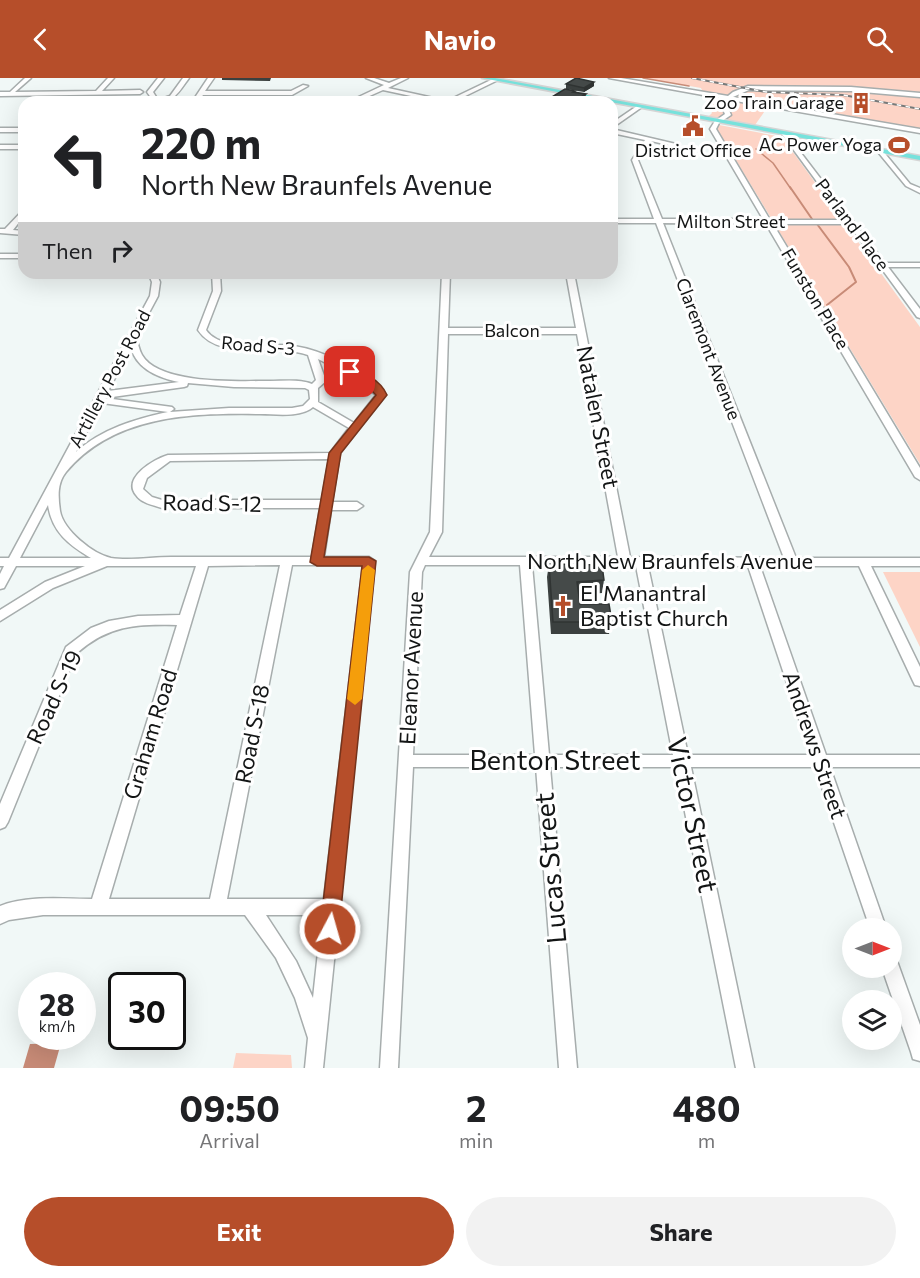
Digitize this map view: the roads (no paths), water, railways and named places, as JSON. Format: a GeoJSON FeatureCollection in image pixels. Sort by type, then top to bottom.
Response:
{"type":"FeatureCollection","features":[{"type":"Feature","properties":{"kind":"main road"},"geometry":{"type":"LineString","coordinates":[[485,78],[579,96]]}},
{"type":"Feature","properties":{"kind":"main road"},"geometry":{"type":"LineString","coordinates":[[618,103],[920,158]]}},
{"type":"Feature","properties":{"kind":"street"},"geometry":{"type":"LineString","coordinates":[[0,100],[28,78]]}},
{"type":"Feature","properties":{"kind":"street"},"geometry":{"type":"LineString","coordinates":[[98,92],[111,78]]}},
{"type":"Feature","properties":{"kind":"street"},"geometry":{"type":"LineString","coordinates":[[153,96],[150,92],[161,78]]}},
{"type":"Feature","properties":{"kind":"street"},"geometry":{"type":"LineString","coordinates":[[173,96],[186,78]]}},
{"type":"Feature","properties":{"kind":"street"},"geometry":{"type":"LineString","coordinates":[[200,96],[211,78]]}},
{"type":"Feature","properties":{"kind":"street"},"geometry":{"type":"LineString","coordinates":[[369,78],[389,85]]}},
{"type":"Feature","properties":{"kind":"street"},"geometry":{"type":"LineString","coordinates":[[364,96],[405,78]]}},
{"type":"Feature","properties":{"kind":"street"},"geometry":{"type":"LineString","coordinates":[[612,78],[920,131]]}},
{"type":"Feature","properties":{"kind":"street"},"geometry":{"type":"LineString","coordinates":[[461,96],[495,80]]}},
{"type":"Feature","properties":{"kind":"street"},"geometry":{"type":"LineString","coordinates":[[202,93],[292,93],[305,86]]}},
{"type":"Feature","properties":{"kind":"street"},"geometry":{"type":"LineString","coordinates":[[717,122],[728,115],[722,105],[728,99],[739,91],[753,87],[851,89],[920,95]]}},
{"type":"Feature","properties":{"kind":"street"},"geometry":{"type":"LineString","coordinates":[[382,88],[420,96]]}},
{"type":"Feature","properties":{"kind":"street"},"geometry":{"type":"LineString","coordinates":[[0,94],[140,92]]}},
{"type":"Feature","properties":{"kind":"street"},"geometry":{"type":"LineString","coordinates":[[556,96],[562,93]]}},
{"type":"Feature","properties":{"kind":"street"},"geometry":{"type":"LineString","coordinates":[[618,122],[639,107]]}},
{"type":"Feature","properties":{"kind":"street","name":"Funston Place"},"geometry":{"type":"LineString","coordinates":[[717,122],[713,129],[920,477]]}},
{"type":"Feature","properties":{"kind":"street"},"geometry":{"type":"LineString","coordinates":[[0,130],[18,130]]}},
{"type":"Feature","properties":{"kind":"street"},"geometry":{"type":"LineString","coordinates":[[618,132],[674,144]]}},
{"type":"Feature","properties":{"kind":"street","name":"Parland Place"},"geometry":{"type":"LineString","coordinates":[[785,134],[920,315]]}},
{"type":"Feature","properties":{"kind":"street","name":"Claremont Avenue"},"geometry":{"type":"LineString","coordinates":[[649,139],[635,160],[791,561]]}},
{"type":"Feature","properties":{"kind":"street"},"geometry":{"type":"LineString","coordinates":[[0,147],[18,147]]}},
{"type":"Feature","properties":{"kind":"street"},"geometry":{"type":"LineString","coordinates":[[880,151],[908,184],[920,191]]}},
{"type":"Feature","properties":{"kind":"street"},"geometry":{"type":"LineString","coordinates":[[4,231],[18,218]]}},
{"type":"Feature","properties":{"kind":"street","name":"Milton Street"},"geometry":{"type":"LineString","coordinates":[[618,221],[850,222]]}},
{"type":"Feature","properties":{"kind":"street"},"geometry":{"type":"LineString","coordinates":[[0,256],[18,256]]}},
{"type":"Feature","properties":{"kind":"street"},"geometry":{"type":"LineString","coordinates":[[882,265],[920,265]]}},
{"type":"Feature","properties":{"kind":"street","name":"Artillery Post Road"},"geometry":{"type":"LineString","coordinates":[[0,585],[6,562],[55,484],[132,337],[155,291],[155,279]]}},
{"type":"Feature","properties":{"kind":"street","name":"Road S-3"},"geometry":{"type":"LineString","coordinates":[[216,279],[217,291],[202,330],[211,342],[224,345],[294,348],[368,380],[378,388],[381,395],[377,403],[354,427],[334,456],[317,562]]}},
{"type":"Feature","properties":{"kind":"street","name":"Eleanor Avenue"},"geometry":{"type":"LineString","coordinates":[[389,1068],[416,572],[436,532],[446,279]]}},
{"type":"Feature","properties":{"kind":"street","name":"Natalen Street"},"geometry":{"type":"LineString","coordinates":[[571,279],[633,561]]}},
{"type":"Feature","properties":{"kind":"street","name":"Balcon"},"geometry":{"type":"LineString","coordinates":[[444,331],[581,331]]}},
{"type":"Feature","properties":{"kind":"street"},"geometry":{"type":"LineString","coordinates":[[132,337],[136,355],[156,371],[183,380],[209,383]]}},
{"type":"Feature","properties":{"kind":"street"},"geometry":{"type":"LineString","coordinates":[[312,354],[321,381],[313,388]]}},
{"type":"Feature","properties":{"kind":"street"},"geometry":{"type":"LineString","coordinates":[[101,398],[177,384],[293,383],[313,388]]}},
{"type":"Feature","properties":{"kind":"street"},"geometry":{"type":"LineString","coordinates":[[101,398],[190,411],[292,411],[313,403],[316,397],[313,388]]}},
{"type":"Feature","properties":{"kind":"street"},"geometry":{"type":"LineString","coordinates":[[313,403],[354,427]]}},
{"type":"Feature","properties":{"kind":"street"},"geometry":{"type":"LineString","coordinates":[[62,471],[80,452],[107,434],[150,418],[190,411]]}},
{"type":"Feature","properties":{"kind":"street","name":"Road S-12"},"geometry":{"type":"LineString","coordinates":[[327,505],[162,504],[150,501],[139,494],[136,484],[140,474],[150,465],[168,458],[334,456]]}},
{"type":"Feature","properties":{"kind":"street","name":"Artillery Post Road"},"geometry":{"type":"LineString","coordinates":[[55,484],[53,508],[61,530],[74,542],[109,562]]}},
{"type":"Feature","properties":{"kind":"street"},"geometry":{"type":"LineString","coordinates":[[327,505],[357,506]]}},
{"type":"Feature","properties":{"kind":"street","name":"Graham Road"},"geometry":{"type":"LineString","coordinates":[[98,907],[202,561]]}},
{"type":"Feature","properties":{"kind":"street","name":"Road S-18"},"geometry":{"type":"LineString","coordinates":[[217,907],[288,561]]}},
{"type":"Feature","properties":{"kind":"street"},"geometry":{"type":"LineString","coordinates":[[6,562],[369,561],[314,1068]]}},
{"type":"Feature","properties":{"kind":"street","name":"North New Braunfels Avenue"},"geometry":{"type":"LineString","coordinates":[[420,561],[920,562]]}},
{"type":"Feature","properties":{"kind":"street","name":"Lucas Street"},"geometry":{"type":"LineString","coordinates":[[526,561],[568,1068]]}},
{"type":"Feature","properties":{"kind":"street","name":"Victor Street"},"geometry":{"type":"LineString","coordinates":[[633,561],[680,761],[746,1068]]}},
{"type":"Feature","properties":{"kind":"street","name":"Andrews Street"},"geometry":{"type":"LineString","coordinates":[[752,561],[875,918]]}},
{"type":"Feature","properties":{"kind":"street"},"geometry":{"type":"LineString","coordinates":[[0,616],[49,585],[109,562]]}},
{"type":"Feature","properties":{"kind":"street"},"geometry":{"type":"LineString","coordinates":[[863,562],[920,681]]}},
{"type":"Feature","properties":{"kind":"street","name":"Road S-19"},"geometry":{"type":"LineString","coordinates":[[0,822],[71,651],[84,637],[108,625],[128,621],[185,620]]}},
{"type":"Feature","properties":{"kind":"street","name":"Benton Street"},"geometry":{"type":"LineString","coordinates":[[406,761],[920,761]]}},
{"type":"Feature","properties":{"kind":"street"},"geometry":{"type":"LineString","coordinates":[[2,911],[98,907],[332,908]]}},
{"type":"Feature","properties":{"kind":"street"},"geometry":{"type":"LineString","coordinates":[[249,907],[275,939],[295,973],[318,1039]]}},
{"type":"Feature","properties":{"kind":"street"},"geometry":{"type":"LineString","coordinates":[[895,978],[920,1052]]}},
{"type":"Feature","properties":{"kind":"waterway"},"geometry":{"type":"LineString","coordinates":[[643,78],[689,86]]}},
{"type":"Feature","properties":{"kind":"waterway"},"geometry":{"type":"LineString","coordinates":[[756,149],[773,163],[791,189]]}},
{"type":"Feature","properties":{"kind":"waterway"},"geometry":{"type":"LineString","coordinates":[[790,187],[812,219]]}},
{"type":"Feature","properties":{"kind":"waterway"},"geometry":{"type":"LineString","coordinates":[[817,224],[849,267],[856,282],[827,305]]}},
{"type":"Feature","properties":{"kind":"railway"},"geometry":{"type":"LineString","coordinates":[[692,78],[766,92],[843,95],[920,109]]}},
{"type":"Feature","properties":{"kind":"place","name":"Zoo Train Garage"},"geometry":{"type":"Point","coordinates":[861,103]}},
{"type":"Feature","properties":{"kind":"place","name":"District Office"},"geometry":{"type":"Point","coordinates":[693,126]}},
{"type":"Feature","properties":{"kind":"place","name":"AC Power Yoga"},"geometry":{"type":"Point","coordinates":[899,145]}},
{"type":"Feature","properties":{"kind":"place","name":"El Manantral Baptist Church"},"geometry":{"type":"Point","coordinates":[563,606]}}]}
